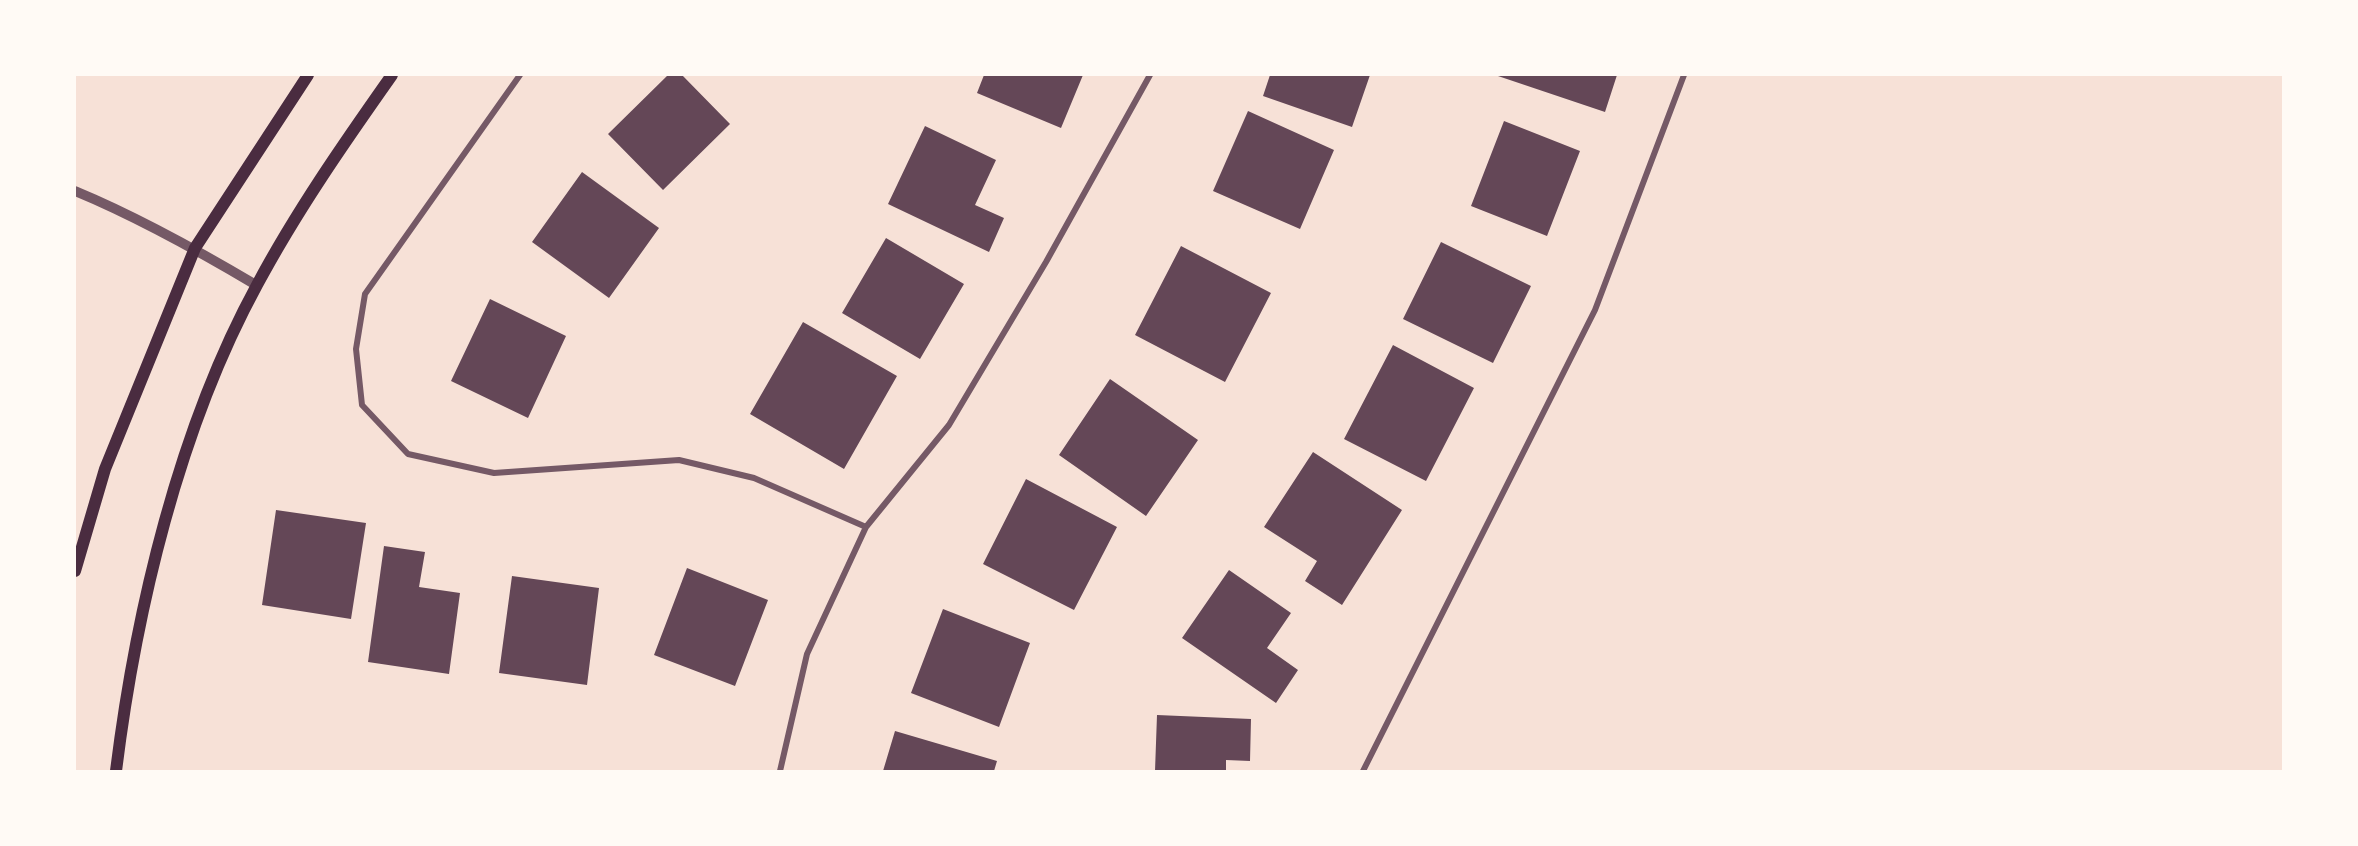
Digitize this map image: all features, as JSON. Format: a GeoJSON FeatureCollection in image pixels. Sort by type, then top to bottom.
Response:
{"type":"FeatureCollection","features":[{"type":"Feature","properties":{"kind":"main road"},"geometry":{"type":"LineString","coordinates":[[75,571],[105,469],[195,249],[309,75]]}},
{"type":"Feature","properties":{"kind":"main road"},"geometry":{"type":"LineString","coordinates":[[116,771],[122,723],[138,640],[169,509],[216,373],[256,285],[335,156],[392,75]]}},
{"type":"Feature","properties":{"kind":"street"},"geometry":{"type":"LineString","coordinates":[[520,75],[365,294],[356,349],[362,405],[408,454],[494,473],[679,460],[754,478],[866,527]]}},
{"type":"Feature","properties":{"kind":"street"},"geometry":{"type":"LineString","coordinates":[[780,771],[807,654],[866,527],[949,425],[1046,262],[1150,75]]}},
{"type":"Feature","properties":{"kind":"street"},"geometry":{"type":"LineString","coordinates":[[1363,771],[1595,310],[1684,75]]}},
{"type":"Feature","properties":{"kind":"street"},"geometry":{"type":"LineString","coordinates":[[75,191],[121,210],[195,249],[256,285]]}},
{"type":"Feature","properties":{"kind":"building"},"geometry":{"type":"Polygon","coordinates":[[[668,75],[682,75],[730,124],[663,190],[608,134],[668,75]]]}},
{"type":"Feature","properties":{"kind":"building"},"geometry":{"type":"Polygon","coordinates":[[[984,75],[1083,75],[1061,128],[977,93],[984,75]]]}},
{"type":"Feature","properties":{"kind":"building"},"geometry":{"type":"Polygon","coordinates":[[[1270,75],[1370,75],[1352,127],[1263,96],[1270,75]]]}},
{"type":"Feature","properties":{"kind":"building"},"geometry":{"type":"Polygon","coordinates":[[[1495,75],[1617,75],[1605,112],[1495,75]]]}},
{"type":"Feature","properties":{"kind":"building"},"geometry":{"type":"Polygon","coordinates":[[[1248,111],[1334,150],[1300,229],[1213,191],[1248,111]]]}},
{"type":"Feature","properties":{"kind":"building"},"geometry":{"type":"Polygon","coordinates":[[[1504,121],[1580,151],[1547,236],[1471,206],[1504,121]]]}},
{"type":"Feature","properties":{"kind":"building"},"geometry":{"type":"Polygon","coordinates":[[[925,126],[996,160],[975,205],[1004,218],[989,252],[888,204],[925,126]]]}},
{"type":"Feature","properties":{"kind":"building"},"geometry":{"type":"Polygon","coordinates":[[[582,172],[659,228],[609,298],[532,242],[582,172]]]}},
{"type":"Feature","properties":{"kind":"building"},"geometry":{"type":"Polygon","coordinates":[[[886,238],[964,284],[920,359],[842,313],[886,238]]]}},
{"type":"Feature","properties":{"kind":"building"},"geometry":{"type":"Polygon","coordinates":[[[1441,242],[1531,286],[1493,363],[1403,319],[1441,242]]]}},
{"type":"Feature","properties":{"kind":"building"},"geometry":{"type":"Polygon","coordinates":[[[1181,246],[1271,293],[1225,382],[1135,335],[1181,246]]]}},
{"type":"Feature","properties":{"kind":"building"},"geometry":{"type":"Polygon","coordinates":[[[490,299],[566,336],[528,418],[451,381],[490,299]]]}},
{"type":"Feature","properties":{"kind":"building"},"geometry":{"type":"Polygon","coordinates":[[[803,322],[897,376],[844,469],[750,414],[803,322]]]}},
{"type":"Feature","properties":{"kind":"building"},"geometry":{"type":"Polygon","coordinates":[[[1393,345],[1474,388],[1426,481],[1344,439],[1393,345]]]}},
{"type":"Feature","properties":{"kind":"building"},"geometry":{"type":"Polygon","coordinates":[[[1110,379],[1198,440],[1146,516],[1059,455],[1110,379]]]}},
{"type":"Feature","properties":{"kind":"building"},"geometry":{"type":"Polygon","coordinates":[[[1313,452],[1402,510],[1342,605],[1305,581],[1317,561],[1264,527],[1313,452]]]}},
{"type":"Feature","properties":{"kind":"building"},"geometry":{"type":"Polygon","coordinates":[[[1026,479],[1117,527],[1074,610],[983,564],[1026,479]]]}},
{"type":"Feature","properties":{"kind":"building"},"geometry":{"type":"Polygon","coordinates":[[[276,510],[366,523],[351,619],[262,605],[276,510]]]}},
{"type":"Feature","properties":{"kind":"building"},"geometry":{"type":"Polygon","coordinates":[[[384,546],[425,552],[419,587],[460,593],[449,674],[368,662],[384,546]]]}},
{"type":"Feature","properties":{"kind":"building"},"geometry":{"type":"Polygon","coordinates":[[[687,568],[768,600],[735,686],[654,655],[687,568]]]}},
{"type":"Feature","properties":{"kind":"building"},"geometry":{"type":"Polygon","coordinates":[[[1229,570],[1291,613],[1267,648],[1298,670],[1276,703],[1182,638],[1229,570]]]}},
{"type":"Feature","properties":{"kind":"building"},"geometry":{"type":"Polygon","coordinates":[[[512,576],[599,588],[587,685],[499,673],[512,576]]]}},
{"type":"Feature","properties":{"kind":"building"},"geometry":{"type":"Polygon","coordinates":[[[943,609],[1030,643],[999,727],[911,693],[943,609]]]}},
{"type":"Feature","properties":{"kind":"building"},"geometry":{"type":"Polygon","coordinates":[[[1157,715],[1251,719],[1250,761],[1226,760],[1226,771],[1155,771],[1157,715]]]}},
{"type":"Feature","properties":{"kind":"building"},"geometry":{"type":"Polygon","coordinates":[[[895,731],[997,761],[994,771],[883,771],[895,731]]]}}]}
